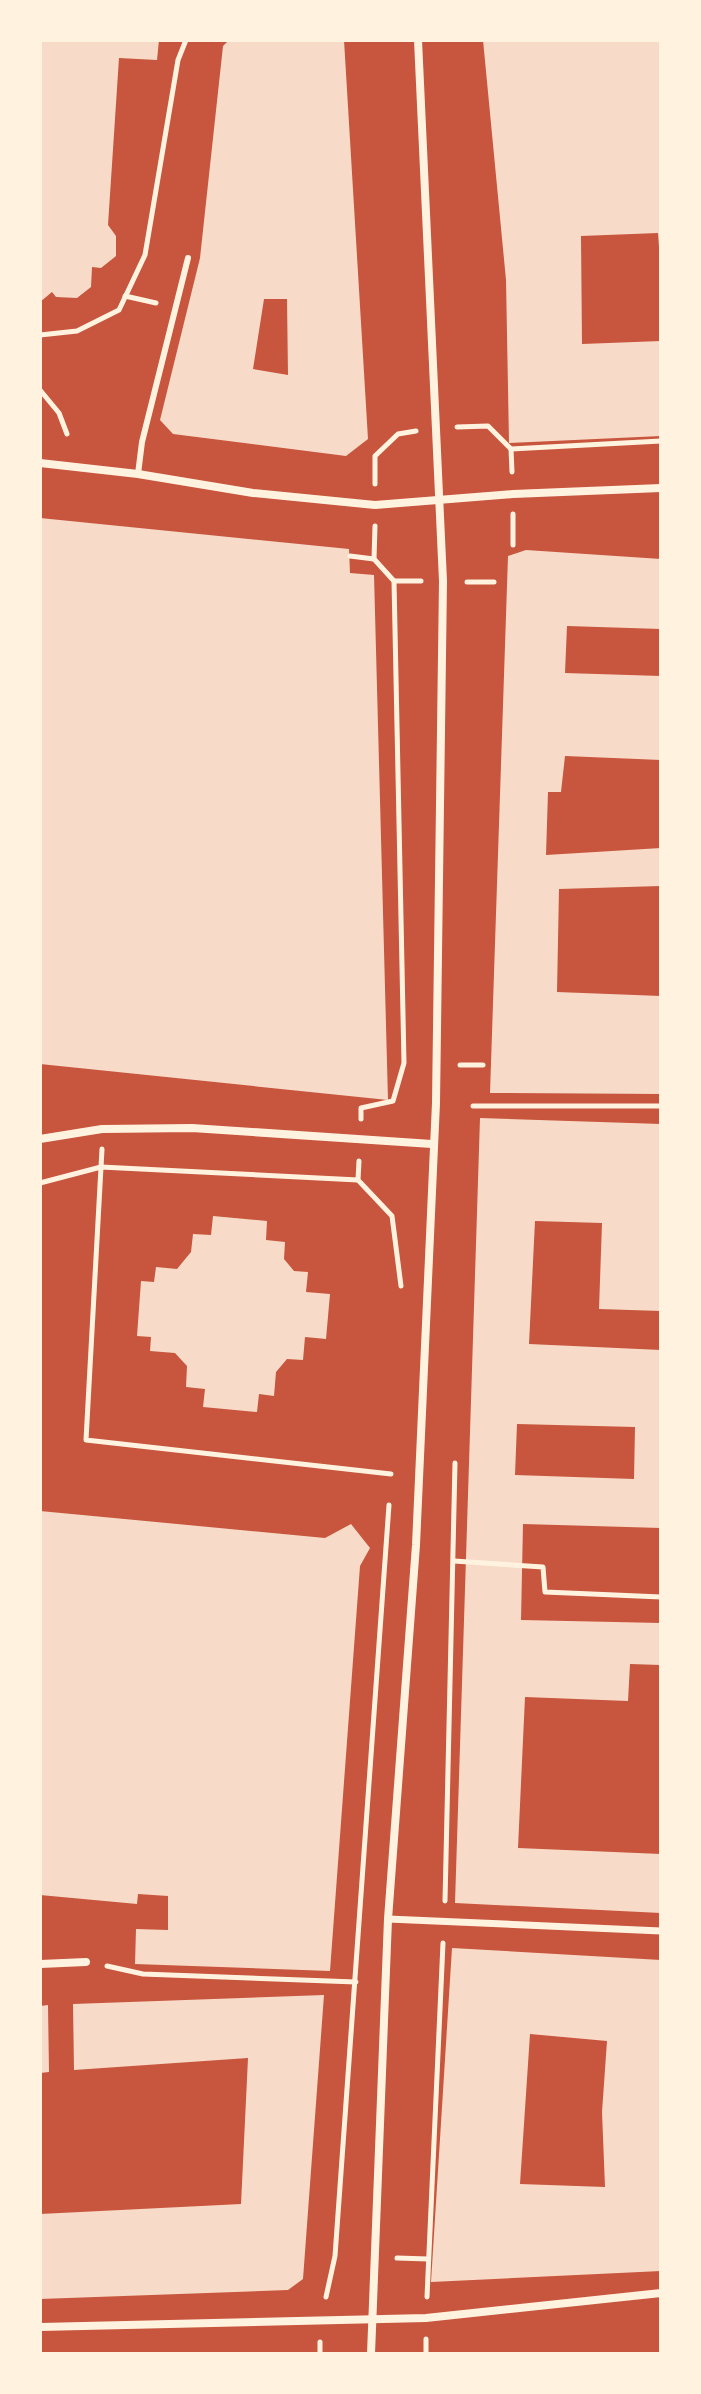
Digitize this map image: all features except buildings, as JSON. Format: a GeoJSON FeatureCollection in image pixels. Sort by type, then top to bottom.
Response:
{"type":"FeatureCollection","features":[{"type":"Feature","properties":{"kind":"street"},"geometry":{"type":"LineString","coordinates":[[371,2354],[388,1919],[416,1545],[436,1103],[443,581],[418,40]]}},
{"type":"Feature","properties":{"kind":"street"},"geometry":{"type":"LineString","coordinates":[[40,463],[138,474],[253,493],[375,505],[513,494],[661,488]]}},
{"type":"Feature","properties":{"kind":"street"},"geometry":{"type":"LineString","coordinates":[[40,1139],[102,1129],[192,1128],[432,1144]]}},
{"type":"Feature","properties":{"kind":"street"},"geometry":{"type":"LineString","coordinates":[[388,1919],[661,1931]]}},
{"type":"Feature","properties":{"kind":"street"},"geometry":{"type":"LineString","coordinates":[[40,1964],[86,1962]]}},
{"type":"Feature","properties":{"kind":"street"},"geometry":{"type":"LineString","coordinates":[[40,2327],[426,2318],[661,2293]]}},
{"type":"Feature","properties":{"kind":"lane"},"geometry":{"type":"LineString","coordinates":[[138,474],[142,442],[188,258]]}},
{"type":"Feature","properties":{"kind":"path"},"geometry":{"type":"LineString","coordinates":[[40,335],[77,331],[119,310],[145,255],[178,60],[186,40]]}},
{"type":"Feature","properties":{"kind":"path"},"geometry":{"type":"LineString","coordinates":[[40,390],[59,413],[67,434]]}},
{"type":"Feature","properties":{"kind":"path"},"geometry":{"type":"LineString","coordinates":[[511,449],[661,441]]}},
{"type":"Feature","properties":{"kind":"path"},"geometry":{"type":"LineString","coordinates":[[358,1180],[361,1108],[393,1101],[404,1063],[394,581],[374,559]]}},
{"type":"Feature","properties":{"kind":"path"},"geometry":{"type":"LineString","coordinates":[[473,1106],[661,1106]]}},
{"type":"Feature","properties":{"kind":"path"},"geometry":{"type":"LineString","coordinates":[[102,1129],[86,1440],[391,1474]]}},
{"type":"Feature","properties":{"kind":"path"},"geometry":{"type":"LineString","coordinates":[[40,1183],[101,1167],[358,1180],[392,1216],[401,1286]]}},
{"type":"Feature","properties":{"kind":"path"},"geometry":{"type":"LineString","coordinates":[[320,2354],[321,2320],[335,2256],[389,1505]]}},
{"type":"Feature","properties":{"kind":"path"},"geometry":{"type":"LineString","coordinates":[[438,1546],[454,1547]]}},
{"type":"Feature","properties":{"kind":"path"},"geometry":{"type":"LineString","coordinates":[[454,1561],[543,1567],[545,1592],[661,1597]]}},
{"type":"Feature","properties":{"kind":"path"},"geometry":{"type":"LineString","coordinates":[[86,1962],[143,1974],[385,1984]]}}]}
